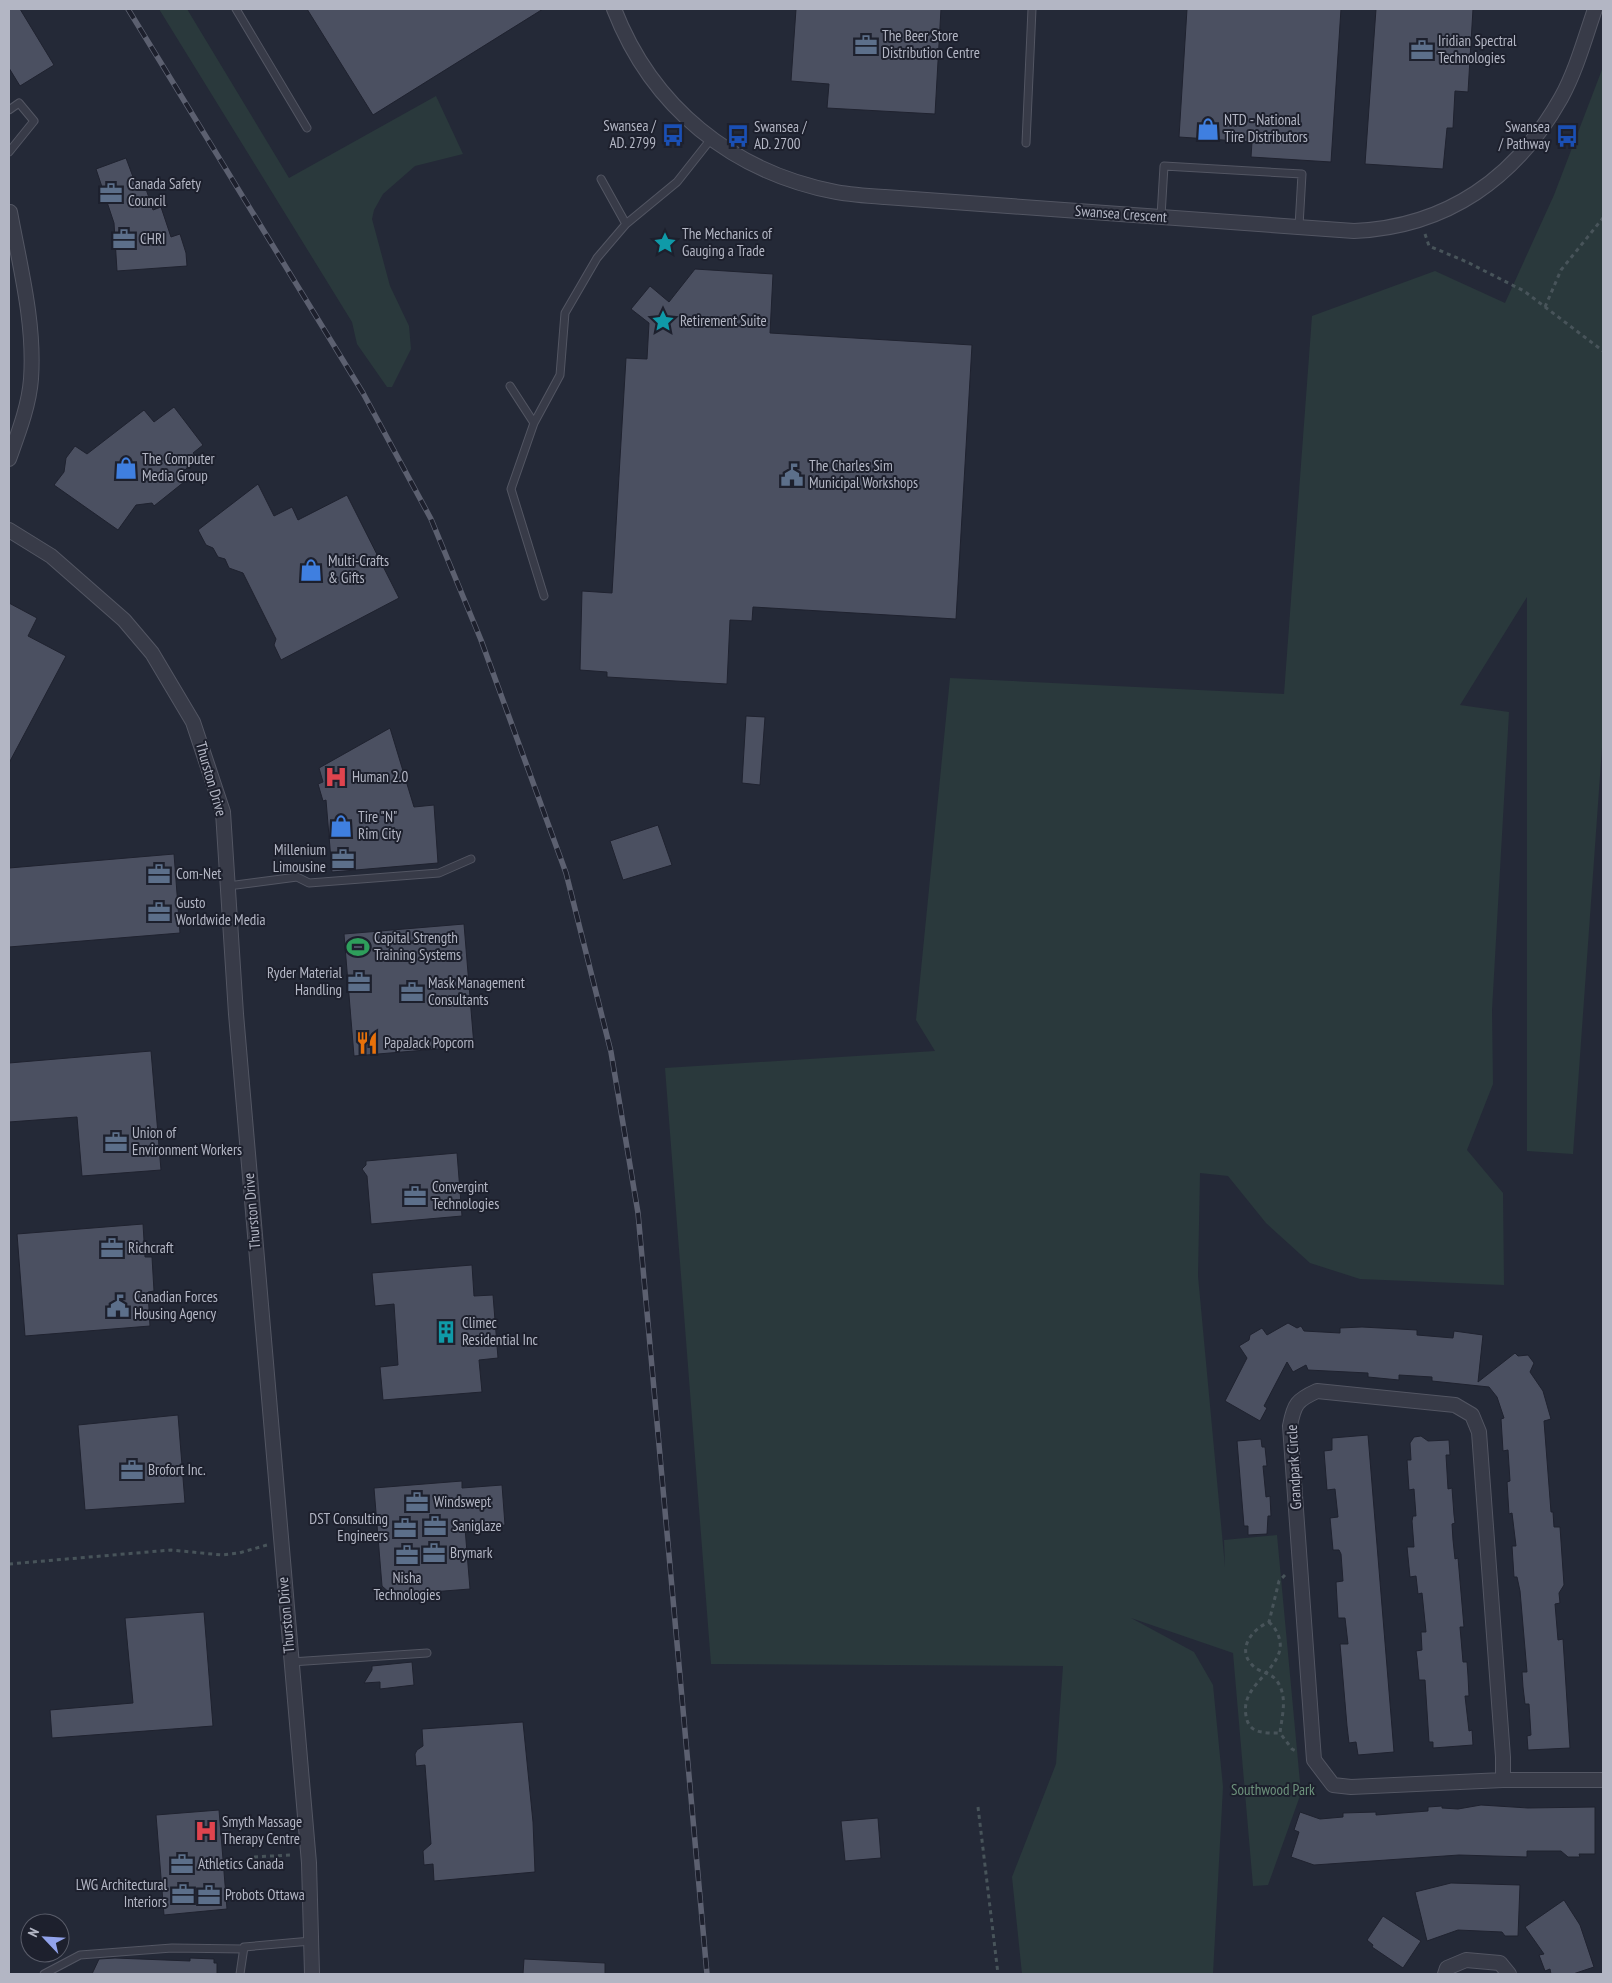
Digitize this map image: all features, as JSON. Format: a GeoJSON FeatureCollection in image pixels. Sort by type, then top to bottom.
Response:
{"type":"FeatureCollection","features":[{"type":"Feature","properties":{"kind":"street","name":"Swansea Crescent"},"geometry":{"type":"LineString","coordinates":[[614,9],[636,58],[686,118],[724,149],[756,167],[792,181],[836,192],[1354,231],[1378,230],[1420,220],[1456,207],[1510,167],[1542,128],[1562,97],[1595,9]]}},
{"type":"Feature","properties":{"kind":"street"},"geometry":{"type":"LineString","coordinates":[[9,459],[31,380],[31,328],[10,212]]}},
{"type":"Feature","properties":{"kind":"street","name":"Thurston Drive"},"geometry":{"type":"LineString","coordinates":[[9,530],[51,556],[124,620],[152,653],[194,722],[223,812],[236,1014],[290,1662],[309,1862],[312,1974]]}},
{"type":"Feature","properties":{"kind":"street","name":"Grandpark Circle"},"geometry":{"type":"LineString","coordinates":[[1314,1760],[1290,1426],[1293,1407],[1303,1397],[1318,1391],[1455,1405],[1472,1415],[1479,1432],[1504,1757],[1503,1780]]}},
{"type":"Feature","properties":{"kind":"street"},"geometry":{"type":"LineString","coordinates":[[1314,1760],[1334,1785],[1351,1787],[1503,1780],[1603,1780]]}},
{"type":"Feature","properties":{"kind":"street"},"geometry":{"type":"LineString","coordinates":[[1445,1974],[1447,1968],[1466,1960],[1500,1963],[1509,1974]]}},
{"type":"Feature","properties":{"kind":"lane"},"geometry":{"type":"LineString","coordinates":[[236,9],[307,128]]}},
{"type":"Feature","properties":{"kind":"lane"},"geometry":{"type":"LineString","coordinates":[[1026,143],[1032,9]]}},
{"type":"Feature","properties":{"kind":"lane"},"geometry":{"type":"LineString","coordinates":[[9,110],[19,103],[34,121],[9,152]]}},
{"type":"Feature","properties":{"kind":"lane"},"geometry":{"type":"LineString","coordinates":[[544,596],[511,489],[534,422],[560,375],[565,313],[597,258],[626,224],[677,182],[711,139]]}},
{"type":"Feature","properties":{"kind":"lane"},"geometry":{"type":"LineString","coordinates":[[1161,216],[1164,166],[1302,174],[1299,226]]}},
{"type":"Feature","properties":{"kind":"lane"},"geometry":{"type":"LineString","coordinates":[[601,179],[626,224]]}},
{"type":"Feature","properties":{"kind":"lane"},"geometry":{"type":"LineString","coordinates":[[510,386],[534,422]]}},
{"type":"Feature","properties":{"kind":"lane"},"geometry":{"type":"LineString","coordinates":[[228,886],[297,877],[309,883],[439,873],[471,859]]}},
{"type":"Feature","properties":{"kind":"lane"},"geometry":{"type":"LineString","coordinates":[[290,1662],[427,1652]]}},
{"type":"Feature","properties":{"kind":"lane"},"geometry":{"type":"LineString","coordinates":[[44,1974],[80,1955],[172,1948],[244,1949],[244,1947],[311,1940]]}},
{"type":"Feature","properties":{"kind":"lane"},"geometry":{"type":"LineString","coordinates":[[240,1974],[244,1949]]}},
{"type":"Feature","properties":{"kind":"path"},"geometry":{"type":"LineString","coordinates":[[1545,307],[1561,270],[1603,218]]}},
{"type":"Feature","properties":{"kind":"path"},"geometry":{"type":"LineString","coordinates":[[1420,220],[1429,246],[1467,262],[1524,291],[1603,350]]}},
{"type":"Feature","properties":{"kind":"path"},"geometry":{"type":"LineString","coordinates":[[9,1564],[171,1550],[222,1555],[239,1554],[280,1542]]}},
{"type":"Feature","properties":{"kind":"path"},"geometry":{"type":"LineString","coordinates":[[1300,1567],[1284,1575],[1279,1581],[1269,1622],[1253,1631],[1247,1641],[1247,1656],[1256,1668],[1276,1680],[1282,1693],[1284,1707],[1280,1733],[1292,1748],[1314,1760]]}},
{"type":"Feature","properties":{"kind":"path"},"geometry":{"type":"LineString","coordinates":[[1269,1622],[1276,1629],[1280,1651],[1268,1674],[1259,1679],[1251,1691],[1246,1700],[1245,1712],[1248,1726],[1253,1730],[1264,1733],[1280,1733]]}},
{"type":"Feature","properties":{"kind":"path"},"geometry":{"type":"LineString","coordinates":[[978,1807],[998,1974]]}},
{"type":"Feature","properties":{"kind":"path"},"geometry":{"type":"LineString","coordinates":[[254,1857],[290,1855]]}},
{"type":"Feature","properties":{"kind":"green space"},"geometry":{"type":"Polygon","coordinates":[[[159,9],[187,9],[289,178],[436,96],[463,154],[415,166],[383,194],[374,210],[372,219],[390,286],[409,326],[411,349],[392,387],[387,387],[357,344],[352,322],[159,9]]]}},
{"type":"Feature","properties":{"kind":"green space","name":"Southwood Park"},"geometry":{"type":"Polygon","coordinates":[[[1603,67],[1603,734],[1573,1154],[1527,1151],[1527,597],[1460,705],[1509,712],[1492,1010],[1493,1084],[1467,1150],[1503,1193],[1504,1285],[1360,1279],[1310,1263],[1266,1223],[1228,1176],[1200,1173],[1198,1276],[1225,1567],[1224,1540],[1277,1535],[1301,1793],[1268,1885],[1253,1886],[1233,1653],[1131,1618],[1194,1652],[1213,1685],[1223,1787],[1213,1974],[1022,1974],[1012,1877],[1056,1764],[1063,1666],[711,1664],[665,1068],[935,1051],[916,1020],[950,678],[1284,694],[1312,316],[1435,271],[1505,303],[1554,195],[1603,67]]]}},
{"type":"Feature","properties":{"kind":"building"},"geometry":{"type":"Polygon","coordinates":[[[9,9],[20,9],[54,65],[20,86],[9,68],[9,9]]]}},
{"type":"Feature","properties":{"kind":"building"},"geometry":{"type":"Polygon","coordinates":[[[307,9],[543,9],[373,115],[307,9]]]}},
{"type":"Feature","properties":{"kind":"building","name":"The Beer Store Distribution Centre"},"geometry":{"type":"Polygon","coordinates":[[[796,9],[941,9],[935,114],[827,108],[829,84],[791,81],[796,9]]]}},
{"type":"Feature","properties":{"kind":"building"},"geometry":{"type":"Polygon","coordinates":[[[1187,9],[1341,9],[1331,162],[1251,157],[1252,142],[1179,137],[1187,9]]]}},
{"type":"Feature","properties":{"kind":"building","name":"Iridian Spectral Technologies"},"geometry":{"type":"Polygon","coordinates":[[[1376,9],[1473,9],[1468,92],[1455,91],[1453,128],[1447,128],[1443,169],[1365,164],[1376,9]]]}},
{"type":"Feature","properties":{"kind":"building"},"geometry":{"type":"Polygon","coordinates":[[[126,158],[136,185],[144,183],[153,210],[161,207],[171,237],[180,234],[186,253],[187,266],[117,271],[114,223],[96,169],[126,158]]]}},
{"type":"Feature","properties":{"kind":"building","name":"The Charles Sim Municipal Workshops"},"geometry":{"type":"Polygon","coordinates":[[[695,269],[773,274],[770,333],[972,345],[956,619],[753,607],[752,621],[730,620],[727,684],[607,677],[607,672],[580,670],[582,591],[612,593],[626,358],[647,359],[649,323],[631,309],[650,286],[669,302],[695,269]]]}},
{"type":"Feature","properties":{"kind":"building","name":"The Computer Media Group"},"geometry":{"type":"Polygon","coordinates":[[[174,407],[203,445],[193,453],[198,460],[178,475],[184,482],[154,506],[152,503],[136,505],[118,530],[54,485],[64,472],[66,458],[75,446],[87,454],[144,410],[154,422],[174,407]]]}},
{"type":"Feature","properties":{"kind":"building","name":"Multi-Crafts & Gifts"},"geometry":{"type":"Polygon","coordinates":[[[258,484],[274,516],[292,507],[298,520],[347,495],[399,598],[281,660],[274,645],[276,639],[243,573],[229,568],[225,559],[218,557],[213,548],[206,545],[198,530],[258,484]]]}},
{"type":"Feature","properties":{"kind":"building"},"geometry":{"type":"Polygon","coordinates":[[[9,603],[37,618],[28,636],[66,656],[9,763],[9,603]]]}},
{"type":"Feature","properties":{"kind":"building"},"geometry":{"type":"Polygon","coordinates":[[[746,716],[765,717],[760,785],[742,783],[746,716]]]}},
{"type":"Feature","properties":{"kind":"building"},"geometry":{"type":"Polygon","coordinates":[[[390,728],[414,807],[434,805],[438,863],[332,872],[326,800],[323,801],[318,784],[323,782],[319,768],[390,728]]]}},
{"type":"Feature","properties":{"kind":"building"},"geometry":{"type":"Polygon","coordinates":[[[658,825],[672,865],[623,880],[610,841],[658,825]]]}},
{"type":"Feature","properties":{"kind":"building"},"geometry":{"type":"Polygon","coordinates":[[[174,854],[180,933],[9,947],[9,868],[174,854]]]}},
{"type":"Feature","properties":{"kind":"building"},"geometry":{"type":"Polygon","coordinates":[[[464,924],[474,1046],[354,1056],[344,934],[464,924]]]}},
{"type":"Feature","properties":{"kind":"building"},"geometry":{"type":"Polygon","coordinates":[[[151,1051],[161,1170],[82,1176],[77,1117],[9,1122],[9,1063],[151,1051]]]}},
{"type":"Feature","properties":{"kind":"building","name":"Convergint Technologies"},"geometry":{"type":"Polygon","coordinates":[[[457,1153],[462,1216],[371,1224],[367,1176],[362,1169],[366,1165],[366,1161],[457,1153]]]}},
{"type":"Feature","properties":{"kind":"building"},"geometry":{"type":"Polygon","coordinates":[[[143,1224],[145,1257],[152,1257],[154,1291],[148,1292],[150,1326],[25,1336],[17,1234],[143,1224]]]}},
{"type":"Feature","properties":{"kind":"building","name":"Climec Residential Inc"},"geometry":{"type":"Polygon","coordinates":[[[472,1265],[474,1296],[493,1295],[498,1358],[479,1360],[482,1392],[383,1400],[380,1367],[398,1365],[394,1304],[375,1306],[372,1273],[472,1265]]]}},
{"type":"Feature","properties":{"kind":"building"},"geometry":{"type":"Polygon","coordinates":[[[1288,1323],[1297,1328],[1301,1326],[1304,1331],[1340,1333],[1340,1328],[1362,1327],[1417,1330],[1417,1335],[1453,1338],[1454,1331],[1483,1335],[1478,1382],[1515,1353],[1518,1356],[1528,1355],[1534,1363],[1530,1372],[1543,1391],[1551,1419],[1544,1421],[1551,1512],[1553,1512],[1554,1527],[1560,1527],[1564,1585],[1559,1593],[1560,1603],[1555,1604],[1558,1640],[1563,1639],[1570,1748],[1528,1750],[1527,1736],[1531,1735],[1529,1704],[1525,1704],[1522,1672],[1527,1672],[1520,1591],[1517,1577],[1514,1577],[1512,1546],[1516,1546],[1512,1513],[1509,1514],[1507,1482],[1510,1481],[1508,1450],[1503,1451],[1501,1419],[1504,1418],[1497,1397],[1489,1387],[1432,1381],[1432,1377],[1399,1375],[1399,1380],[1368,1377],[1368,1373],[1308,1370],[1306,1365],[1293,1372],[1287,1362],[1264,1406],[1267,1408],[1260,1421],[1225,1401],[1247,1358],[1239,1346],[1249,1340],[1250,1335],[1262,1328],[1267,1335],[1288,1323]]]}},
{"type":"Feature","properties":{"kind":"building","name":"Brofort Inc."},"geometry":{"type":"Polygon","coordinates":[[[178,1415],[185,1503],[85,1510],[78,1425],[178,1415]]]}},
{"type":"Feature","properties":{"kind":"building"},"geometry":{"type":"Polygon","coordinates":[[[1368,1435],[1394,1752],[1358,1755],[1356,1742],[1349,1743],[1347,1726],[1340,1644],[1348,1644],[1345,1618],[1338,1618],[1336,1582],[1343,1581],[1341,1554],[1339,1550],[1333,1550],[1330,1518],[1338,1517],[1335,1489],[1327,1490],[1324,1451],[1332,1450],[1332,1438],[1368,1435]]]}},
{"type":"Feature","properties":{"kind":"building"},"geometry":{"type":"Polygon","coordinates":[[[1421,1436],[1428,1441],[1449,1440],[1450,1455],[1446,1455],[1448,1489],[1452,1488],[1455,1523],[1452,1524],[1453,1540],[1455,1559],[1458,1558],[1464,1627],[1460,1627],[1463,1662],[1467,1662],[1468,1676],[1469,1696],[1465,1696],[1469,1731],[1472,1730],[1473,1745],[1433,1748],[1433,1742],[1429,1742],[1425,1680],[1419,1680],[1416,1651],[1422,1650],[1421,1632],[1426,1632],[1422,1593],[1418,1594],[1416,1576],[1410,1577],[1407,1547],[1414,1547],[1412,1521],[1413,1516],[1416,1516],[1414,1489],[1409,1490],[1407,1460],[1411,1460],[1410,1443],[1414,1437],[1421,1436]]]}},
{"type":"Feature","properties":{"kind":"building"},"geometry":{"type":"Polygon","coordinates":[[[1261,1439],[1262,1447],[1265,1447],[1267,1466],[1263,1466],[1266,1497],[1270,1496],[1271,1516],[1268,1516],[1267,1534],[1248,1535],[1248,1526],[1244,1526],[1237,1441],[1261,1439]]]}},
{"type":"Feature","properties":{"kind":"building"},"geometry":{"type":"Polygon","coordinates":[[[462,1481],[462,1488],[502,1485],[505,1525],[465,1528],[470,1589],[392,1595],[382,1586],[374,1488],[462,1481]]]}},
{"type":"Feature","properties":{"kind":"building"},"geometry":{"type":"Polygon","coordinates":[[[204,1612],[213,1726],[52,1738],[50,1710],[133,1703],[125,1618],[204,1612]]]}},
{"type":"Feature","properties":{"kind":"building"},"geometry":{"type":"Polygon","coordinates":[[[412,1662],[414,1685],[380,1689],[380,1682],[364,1683],[372,1670],[372,1666],[412,1662]]]}},
{"type":"Feature","properties":{"kind":"building"},"geometry":{"type":"Polygon","coordinates":[[[523,1722],[533,1822],[535,1872],[434,1881],[433,1864],[424,1865],[423,1851],[431,1844],[425,1765],[416,1766],[415,1754],[423,1746],[422,1729],[523,1722]]]}},
{"type":"Feature","properties":{"kind":"building"},"geometry":{"type":"Polygon","coordinates":[[[1481,1805],[1528,1808],[1595,1807],[1595,1854],[1579,1854],[1580,1857],[1568,1857],[1561,1851],[1527,1851],[1527,1857],[1459,1855],[1314,1865],[1291,1857],[1299,1832],[1294,1830],[1300,1812],[1320,1819],[1343,1817],[1343,1813],[1376,1812],[1376,1815],[1428,1811],[1428,1807],[1442,1806],[1442,1808],[1458,1809],[1481,1805]]]}},
{"type":"Feature","properties":{"kind":"building"},"geometry":{"type":"Polygon","coordinates":[[[219,1810],[227,1909],[164,1915],[156,1815],[219,1810]]]}},
{"type":"Feature","properties":{"kind":"building"},"geometry":{"type":"Polygon","coordinates":[[[878,1818],[881,1858],[845,1861],[841,1821],[878,1818]]]}},
{"type":"Feature","properties":{"kind":"building"},"geometry":{"type":"Polygon","coordinates":[[[1451,1883],[1520,1885],[1518,1936],[1505,1936],[1502,1932],[1458,1930],[1427,1941],[1415,1892],[1451,1883]]]}},
{"type":"Feature","properties":{"kind":"building"},"geometry":{"type":"Polygon","coordinates":[[[1564,1900],[1580,1925],[1594,1967],[1573,1974],[1551,1974],[1550,1969],[1545,1971],[1539,1955],[1544,1954],[1525,1927],[1564,1900]]]}},
{"type":"Feature","properties":{"kind":"building"},"geometry":{"type":"Polygon","coordinates":[[[1383,1916],[1421,1941],[1403,1968],[1372,1947],[1373,1945],[1367,1940],[1383,1916]]]}},
{"type":"Feature","properties":{"kind":"building"},"geometry":{"type":"Polygon","coordinates":[[[190,1958],[214,1959],[214,1963],[217,1963],[217,1974],[92,1974],[99,1959],[190,1961],[190,1958]]]}},
{"type":"Feature","properties":{"kind":"building"},"geometry":{"type":"Polygon","coordinates":[[[524,1959],[605,1963],[605,1974],[523,1974],[524,1959]]]}},
{"type":"Feature","properties":{"kind":"railway"},"geometry":{"type":"LineString","coordinates":[[128,9],[363,393],[431,519],[481,640],[566,873],[611,1052],[638,1213],[707,1974]]}},
{"type":"Feature","properties":{"kind":"place","name":"The Beer Store Distribution Centre"},"geometry":{"type":"Point","coordinates":[866,45]}},
{"type":"Feature","properties":{"kind":"place","name":"Iridian Spectral Technologies"},"geometry":{"type":"Point","coordinates":[1422,50]}},
{"type":"Feature","properties":{"kind":"place","name":"NTD - National Tire Distributors"},"geometry":{"type":"Point","coordinates":[1208,129]}},
{"type":"Feature","properties":{"kind":"place","name":"Swansea / AD. 2799"},"geometry":{"type":"Point","coordinates":[673,135]}},
{"type":"Feature","properties":{"kind":"place","name":"Swansea / AD. 2700"},"geometry":{"type":"Point","coordinates":[738,136]}},
{"type":"Feature","properties":{"kind":"place","name":"Swansea / Pathway"},"geometry":{"type":"Point","coordinates":[1567,136]}},
{"type":"Feature","properties":{"kind":"place","name":"Canada Safety Council"},"geometry":{"type":"Point","coordinates":[111,193]}},
{"type":"Feature","properties":{"kind":"place","name":"CHRI"},"geometry":{"type":"Point","coordinates":[124,239]}},
{"type":"Feature","properties":{"kind":"place","name":"The Mechanics of Gauging a Trade"},"geometry":{"type":"Point","coordinates":[665,243]}},
{"type":"Feature","properties":{"kind":"place","name":"Retirement Suite"},"geometry":{"type":"Point","coordinates":[663,321]}},
{"type":"Feature","properties":{"kind":"place","name":"The Computer Media Group"},"geometry":{"type":"Point","coordinates":[126,468]}},
{"type":"Feature","properties":{"kind":"place","name":"The Charles Sim Municipal Workshops"},"geometry":{"type":"Point","coordinates":[792,475]}},
{"type":"Feature","properties":{"kind":"place","name":"Multi-Crafts & Gifts"},"geometry":{"type":"Point","coordinates":[311,570]}},
{"type":"Feature","properties":{"kind":"place","name":"Human 2.0"},"geometry":{"type":"Point","coordinates":[336,777]}},
{"type":"Feature","properties":{"kind":"place","name":"Tire \"N\" Rim City"},"geometry":{"type":"Point","coordinates":[341,826]}},
{"type":"Feature","properties":{"kind":"place","name":"Millenium Limousine"},"geometry":{"type":"Point","coordinates":[343,859]}},
{"type":"Feature","properties":{"kind":"place","name":"Com-Net"},"geometry":{"type":"Point","coordinates":[159,874]}},
{"type":"Feature","properties":{"kind":"place","name":"Gusto Worldwide Media"},"geometry":{"type":"Point","coordinates":[159,912]}},
{"type":"Feature","properties":{"kind":"place","name":"Capital Strength Training Systems"},"geometry":{"type":"Point","coordinates":[358,947]}},
{"type":"Feature","properties":{"kind":"place","name":"Ryder Material Handling"},"geometry":{"type":"Point","coordinates":[359,982]}},
{"type":"Feature","properties":{"kind":"place","name":"Mask Management Consultants"},"geometry":{"type":"Point","coordinates":[412,992]}},
{"type":"Feature","properties":{"kind":"place","name":"PapaJack Popcorn"},"geometry":{"type":"Point","coordinates":[367,1043]}},
{"type":"Feature","properties":{"kind":"place","name":"Union of Environment Workers"},"geometry":{"type":"Point","coordinates":[116,1142]}},
{"type":"Feature","properties":{"kind":"place","name":"Convergint Technologies"},"geometry":{"type":"Point","coordinates":[415,1196]}},
{"type":"Feature","properties":{"kind":"place","name":"Richcraft"},"geometry":{"type":"Point","coordinates":[112,1248]}},
{"type":"Feature","properties":{"kind":"place","name":"Canadian Forces Housing Agency"},"geometry":{"type":"Point","coordinates":[118,1306]}},
{"type":"Feature","properties":{"kind":"place","name":"Climec Residential Inc"},"geometry":{"type":"Point","coordinates":[446,1332]}},
{"type":"Feature","properties":{"kind":"place","name":"Brofort Inc."},"geometry":{"type":"Point","coordinates":[132,1470]}},
{"type":"Feature","properties":{"kind":"place","name":"Windswept"},"geometry":{"type":"Point","coordinates":[417,1502]}},
{"type":"Feature","properties":{"kind":"place","name":"Saniglaze"},"geometry":{"type":"Point","coordinates":[435,1526]}},
{"type":"Feature","properties":{"kind":"place","name":"DST Consulting Engineers"},"geometry":{"type":"Point","coordinates":[405,1528]}},
{"type":"Feature","properties":{"kind":"place","name":"Brymark"},"geometry":{"type":"Point","coordinates":[434,1553]}},
{"type":"Feature","properties":{"kind":"place","name":"Nisha Technologies"},"geometry":{"type":"Point","coordinates":[407,1555]}},
{"type":"Feature","properties":{"kind":"place","name":"Smyth Massage Therapy Centre"},"geometry":{"type":"Point","coordinates":[206,1831]}},
{"type":"Feature","properties":{"kind":"place","name":"Athletics Canada"},"geometry":{"type":"Point","coordinates":[182,1864]}},
{"type":"Feature","properties":{"kind":"place","name":"LWG Architectural Interiors"},"geometry":{"type":"Point","coordinates":[183,1894]}},
{"type":"Feature","properties":{"kind":"place","name":"Probots Ottawa"},"geometry":{"type":"Point","coordinates":[209,1895]}}]}
